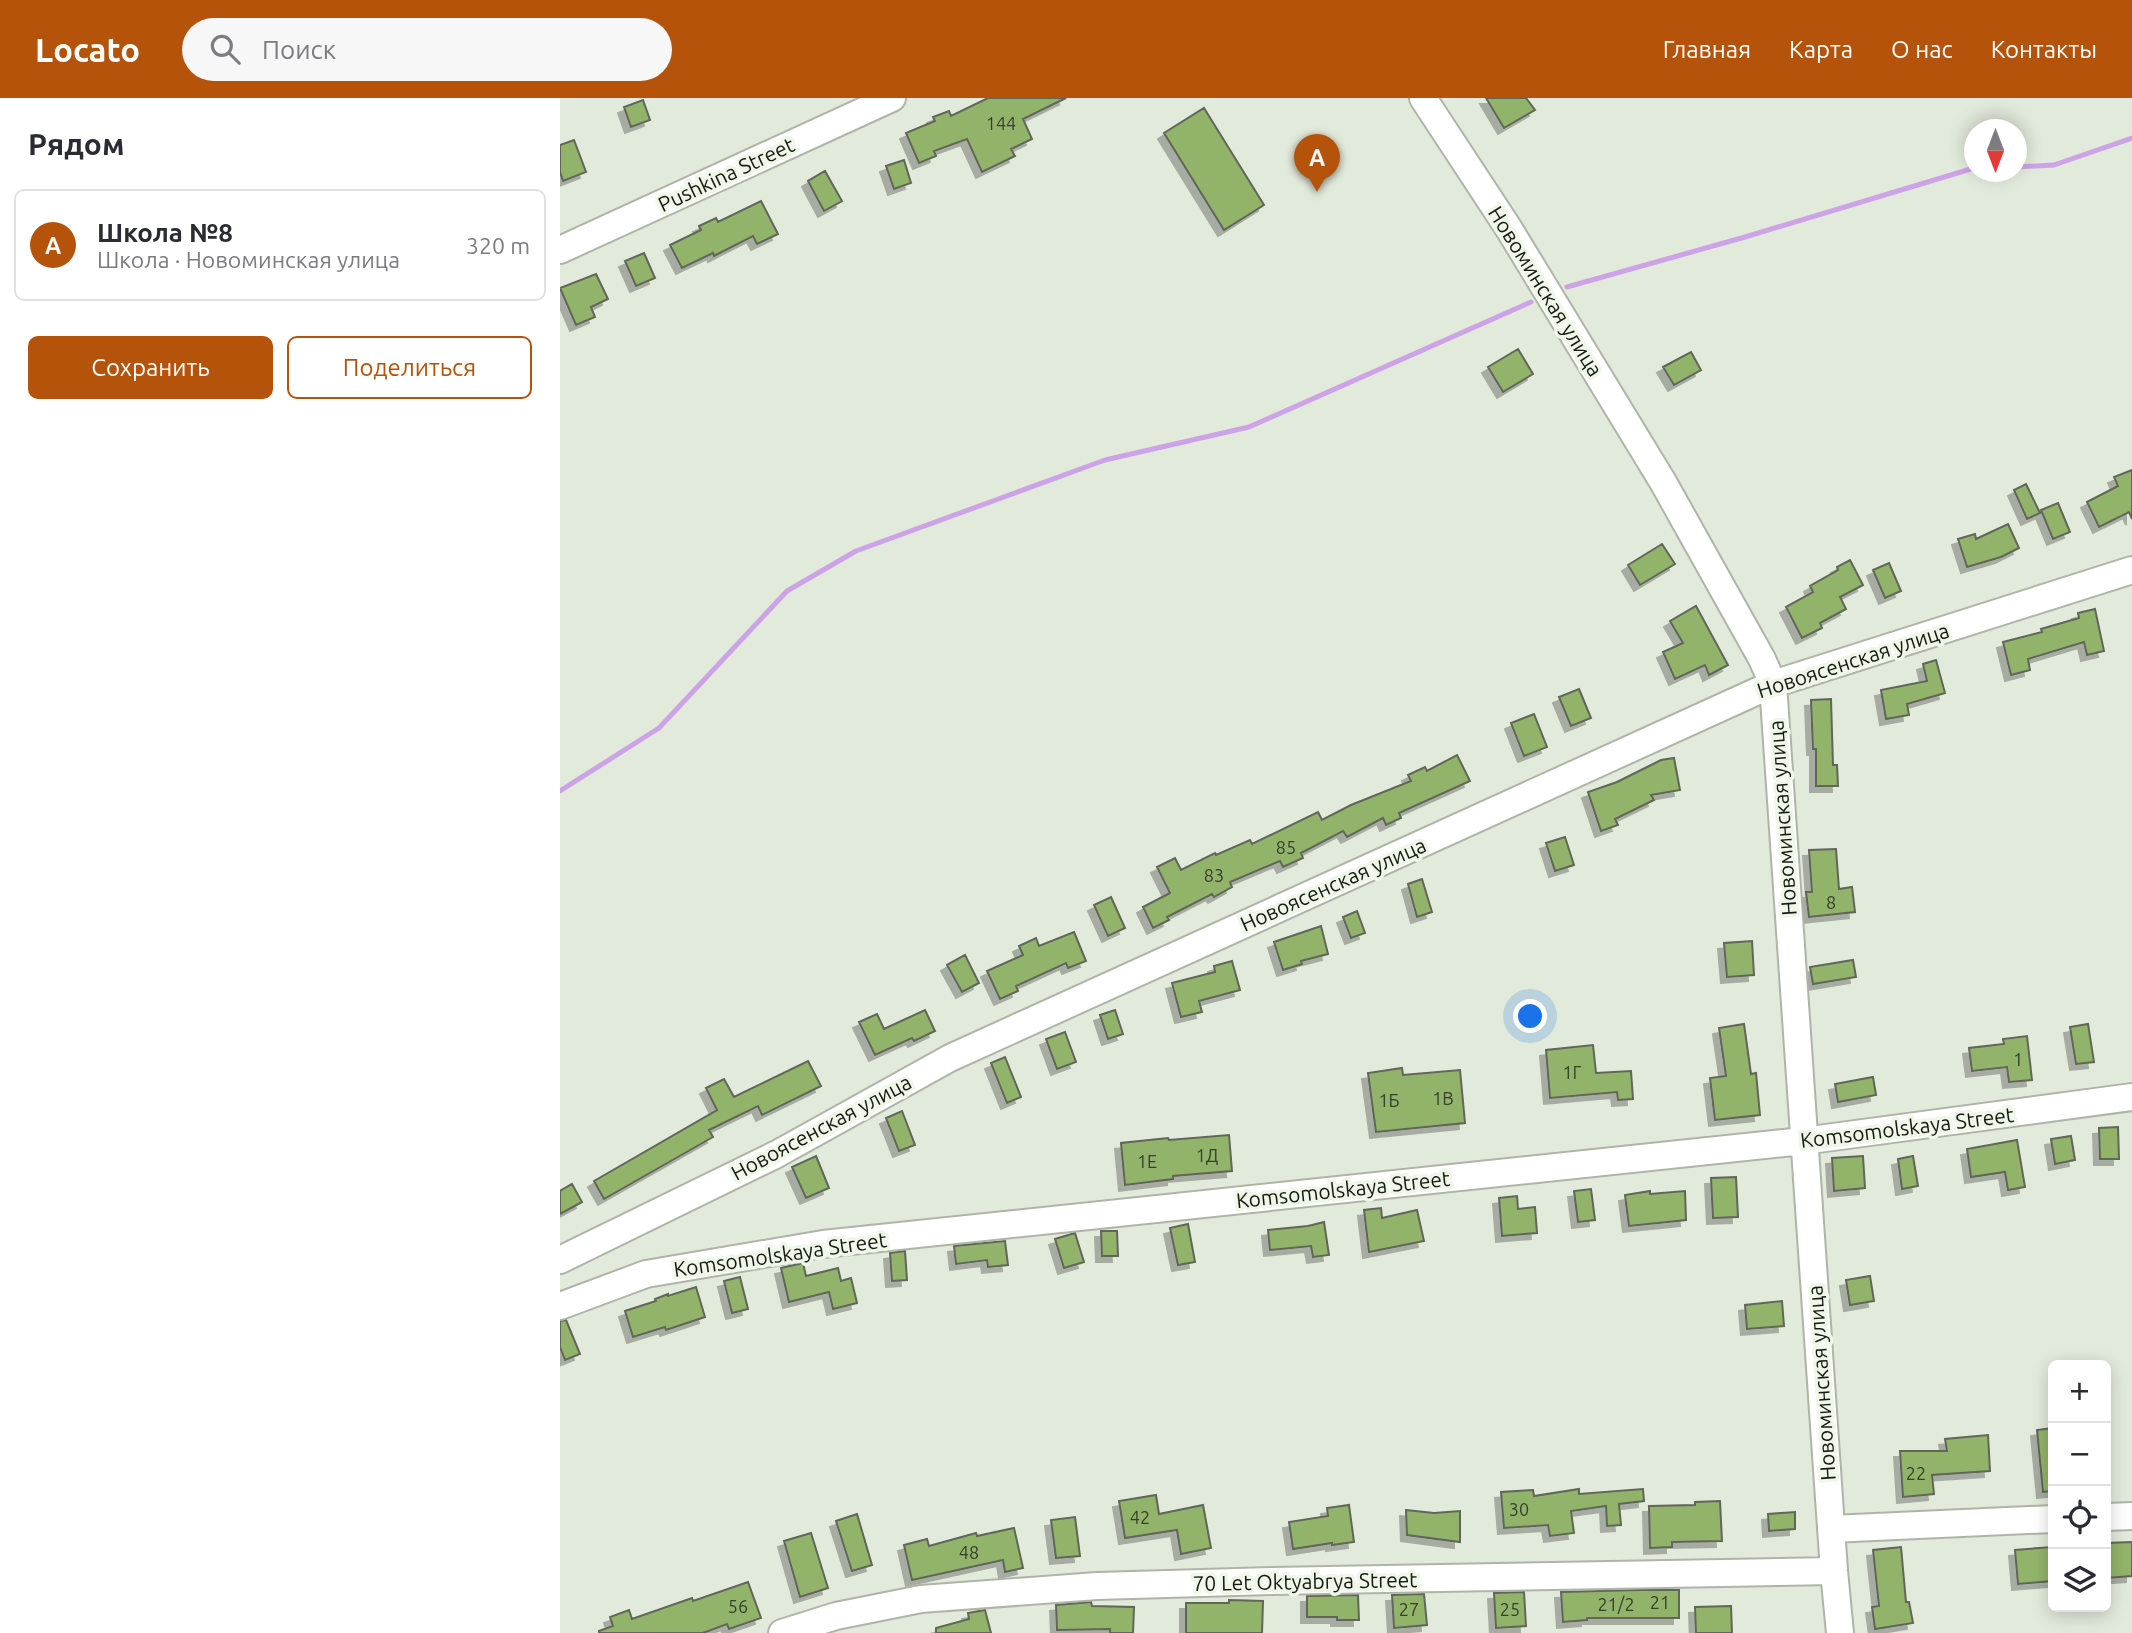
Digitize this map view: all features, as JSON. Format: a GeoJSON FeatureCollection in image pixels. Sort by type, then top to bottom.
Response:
{"type":"FeatureCollection","features":[{"type":"Feature","properties":{"kind":"street","name":"Pushkina Street"},"geometry":{"type":"LineString","coordinates":[[560,250],[892,98]]}},
{"type":"Feature","properties":{"kind":"street","name":"Новоминская улица"},"geometry":{"type":"LineString","coordinates":[[1423,98],[1509,229],[1663,482],[1762,659],[1773,684],[1803,1141],[1840,1633]]}},
{"type":"Feature","properties":{"kind":"street","name":"Новоясенская улица"},"geometry":{"type":"LineString","coordinates":[[560,1260],[777,1154],[950,1058],[1773,684],[2132,570]]}},
{"type":"Feature","properties":{"kind":"street","name":"Komsomolskaya Street"},"geometry":{"type":"LineString","coordinates":[[560,1306],[646,1274],[822,1244],[1803,1141],[2132,1097]]}},
{"type":"Feature","properties":{"kind":"street"},"geometry":{"type":"LineString","coordinates":[[2111,1517],[2132,1516]]}},
{"type":"Feature","properties":{"kind":"street"},"geometry":{"type":"LineString","coordinates":[[1831,1529],[2048,1520]]}},
{"type":"Feature","properties":{"kind":"street","name":"70 Let Oktyabrya Street"},"geometry":{"type":"LineString","coordinates":[[782,1633],[836,1616],[921,1599],[1097,1586],[1834,1571]]}},
{"type":"Feature","properties":{"kind":"building"},"geometry":{"type":"Polygon","coordinates":[[[988,98],[1066,98],[1023,119],[1032,139],[1011,149],[1015,156],[982,172],[967,139],[934,151],[936,156],[919,163],[906,133],[935,121],[933,117],[949,111],[951,116],[988,98]]]}},
{"type":"Feature","properties":{"kind":"building"},"geometry":{"type":"Polygon","coordinates":[[[1486,98],[1526,98],[1535,110],[1504,128],[1486,98]]]}},
{"type":"Feature","properties":{"kind":"building"},"geometry":{"type":"Polygon","coordinates":[[[643,100],[650,120],[631,127],[624,107],[643,100]]]}},
{"type":"Feature","properties":{"kind":"building"},"geometry":{"type":"Polygon","coordinates":[[[1204,108],[1264,205],[1224,230],[1164,133],[1204,108]]]}},
{"type":"Feature","properties":{"kind":"building"},"geometry":{"type":"Polygon","coordinates":[[[574,140],[586,172],[563,181],[560,172],[560,145],[574,140]]]}},
{"type":"Feature","properties":{"kind":"building"},"geometry":{"type":"Polygon","coordinates":[[[904,160],[911,183],[894,189],[886,166],[904,160]]]}},
{"type":"Feature","properties":{"kind":"building"},"geometry":{"type":"Polygon","coordinates":[[[825,171],[842,201],[824,211],[808,181],[825,171]]]}},
{"type":"Feature","properties":{"kind":"building"},"geometry":{"type":"Polygon","coordinates":[[[761,201],[778,234],[757,244],[753,236],[714,256],[713,253],[682,268],[670,245],[701,230],[699,226],[716,218],[718,222],[761,201]]]}},
{"type":"Feature","properties":{"kind":"building"},"geometry":{"type":"Polygon","coordinates":[[[644,253],[655,278],[636,286],[625,261],[644,253]]]}},
{"type":"Feature","properties":{"kind":"building"},"geometry":{"type":"Polygon","coordinates":[[[596,274],[608,299],[591,307],[595,317],[576,325],[560,288],[596,274]]]}},
{"type":"Feature","properties":{"kind":"building"},"geometry":{"type":"Polygon","coordinates":[[[1518,349],[1533,374],[1503,392],[1488,367],[1518,349]]]}},
{"type":"Feature","properties":{"kind":"building"},"geometry":{"type":"Polygon","coordinates":[[[1691,352],[1701,370],[1674,385],[1663,367],[1691,352]]]}},
{"type":"Feature","properties":{"kind":"building"},"geometry":{"type":"Polygon","coordinates":[[[2132,470],[2132,519],[2129,512],[2099,527],[2087,502],[2118,486],[2114,477],[2132,470]]]}},
{"type":"Feature","properties":{"kind":"building"},"geometry":{"type":"Polygon","coordinates":[[[2026,484],[2040,513],[2027,519],[2014,490],[2026,484]]]}},
{"type":"Feature","properties":{"kind":"building"},"geometry":{"type":"Polygon","coordinates":[[[2058,503],[2070,532],[2053,539],[2041,510],[2058,503]]]}},
{"type":"Feature","properties":{"kind":"building"},"geometry":{"type":"Polygon","coordinates":[[[2008,524],[2019,548],[2001,557],[1967,567],[1958,539],[1975,534],[1976,539],[2008,524]]]}},
{"type":"Feature","properties":{"kind":"building"},"geometry":{"type":"Polygon","coordinates":[[[1662,544],[1675,564],[1640,585],[1628,565],[1662,544]]]}},
{"type":"Feature","properties":{"kind":"building"},"geometry":{"type":"Polygon","coordinates":[[[1850,560],[1863,585],[1840,597],[1846,609],[1820,623],[1822,628],[1802,638],[1786,607],[1813,592],[1810,586],[1850,560]]]}},
{"type":"Feature","properties":{"kind":"building"},"geometry":{"type":"Polygon","coordinates":[[[1889,563],[1901,591],[1885,598],[1873,570],[1889,563]]]}},
{"type":"Feature","properties":{"kind":"building"},"geometry":{"type":"Polygon","coordinates":[[[1696,606],[1728,665],[1709,675],[1705,665],[1675,679],[1663,652],[1683,643],[1670,621],[1696,606]]]}},
{"type":"Feature","properties":{"kind":"building"},"geometry":{"type":"Polygon","coordinates":[[[2095,609],[2104,651],[2087,655],[2084,642],[2028,659],[2030,670],[2011,675],[2003,642],[2042,632],[2041,629],[2079,618],[2078,613],[2095,609]]]}},
{"type":"Feature","properties":{"kind":"building"},"geometry":{"type":"Polygon","coordinates":[[[1936,660],[1945,693],[1907,704],[1909,715],[1886,719],[1881,690],[1927,681],[1923,664],[1936,660]]]}},
{"type":"Feature","properties":{"kind":"building"},"geometry":{"type":"Polygon","coordinates":[[[1579,689],[1591,718],[1571,726],[1559,697],[1579,689]]]}},
{"type":"Feature","properties":{"kind":"building"},"geometry":{"type":"Polygon","coordinates":[[[1831,699],[1833,765],[1837,765],[1838,786],[1816,786],[1816,749],[1813,749],[1811,700],[1831,699]]]}},
{"type":"Feature","properties":{"kind":"building"},"geometry":{"type":"Polygon","coordinates":[[[1534,714],[1547,747],[1524,756],[1511,723],[1534,714]]]}},
{"type":"Feature","properties":{"kind":"building"},"geometry":{"type":"Polygon","coordinates":[[[1457,755],[1470,781],[1399,813],[1401,818],[1386,825],[1383,818],[1347,837],[1343,831],[1301,853],[1303,858],[1283,867],[1280,861],[1230,882],[1232,887],[1167,917],[1169,920],[1153,928],[1143,907],[1170,893],[1157,867],[1175,858],[1181,870],[1250,840],[1252,844],[1318,812],[1322,820],[1411,781],[1408,775],[1425,767],[1427,771],[1457,755]]]}},
{"type":"Feature","properties":{"kind":"building"},"geometry":{"type":"Polygon","coordinates":[[[1674,758],[1680,790],[1651,795],[1654,800],[1615,819],[1618,825],[1601,831],[1588,792],[1617,782],[1661,760],[1674,758]]]}},
{"type":"Feature","properties":{"kind":"building"},"geometry":{"type":"Polygon","coordinates":[[[1565,837],[1574,865],[1555,871],[1546,843],[1565,837]]]}},
{"type":"Feature","properties":{"kind":"building"},"geometry":{"type":"Polygon","coordinates":[[[1836,849],[1839,889],[1852,887],[1855,912],[1809,917],[1806,892],[1812,892],[1809,850],[1836,849]]]}},
{"type":"Feature","properties":{"kind":"building"},"geometry":{"type":"Polygon","coordinates":[[[1422,879],[1432,912],[1417,917],[1408,884],[1422,879]]]}},
{"type":"Feature","properties":{"kind":"building"},"geometry":{"type":"Polygon","coordinates":[[[1111,897],[1125,928],[1108,936],[1094,905],[1111,897]]]}},
{"type":"Feature","properties":{"kind":"building"},"geometry":{"type":"Polygon","coordinates":[[[1357,911],[1365,933],[1351,938],[1343,917],[1357,911]]]}},
{"type":"Feature","properties":{"kind":"building"},"geometry":{"type":"Polygon","coordinates":[[[1321,926],[1328,954],[1301,961],[1302,964],[1283,970],[1274,942],[1321,926]]]}},
{"type":"Feature","properties":{"kind":"building"},"geometry":{"type":"Polygon","coordinates":[[[1074,932],[1086,961],[1068,968],[1066,963],[1016,986],[1018,991],[1000,999],[987,971],[1023,955],[1019,946],[1036,938],[1039,946],[1074,932]]]}},
{"type":"Feature","properties":{"kind":"building"},"geometry":{"type":"Polygon","coordinates":[[[1752,941],[1754,975],[1727,977],[1724,943],[1752,941]]]}},
{"type":"Feature","properties":{"kind":"building"},"geometry":{"type":"Polygon","coordinates":[[[965,955],[979,983],[962,992],[947,965],[965,955]]]}},
{"type":"Feature","properties":{"kind":"building"},"geometry":{"type":"Polygon","coordinates":[[[1853,960],[1856,977],[1813,984],[1810,967],[1853,960]]]}},
{"type":"Feature","properties":{"kind":"building"},"geometry":{"type":"Polygon","coordinates":[[[1232,961],[1240,990],[1199,1001],[1202,1012],[1181,1017],[1172,983],[1215,972],[1214,966],[1232,961]]]}},
{"type":"Feature","properties":{"kind":"building"},"geometry":{"type":"Polygon","coordinates":[[[925,1010],[935,1031],[875,1055],[859,1022],[877,1014],[884,1029],[925,1010]]]}},
{"type":"Feature","properties":{"kind":"building"},"geometry":{"type":"Polygon","coordinates":[[[1115,1010],[1123,1034],[1108,1039],[1100,1015],[1115,1010]]]}},
{"type":"Feature","properties":{"kind":"building"},"geometry":{"type":"Polygon","coordinates":[[[1744,1024],[1751,1074],[1756,1073],[1760,1115],[1715,1120],[1710,1078],[1726,1076],[1719,1028],[1744,1024]]]}},
{"type":"Feature","properties":{"kind":"building"},"geometry":{"type":"Polygon","coordinates":[[[2088,1024],[2094,1062],[2076,1064],[2070,1027],[2088,1024]]]}},
{"type":"Feature","properties":{"kind":"building"},"geometry":{"type":"Polygon","coordinates":[[[1065,1032],[1076,1062],[1057,1069],[1046,1039],[1065,1032]]]}},
{"type":"Feature","properties":{"kind":"building"},"geometry":{"type":"Polygon","coordinates":[[[2027,1036],[2032,1080],[2009,1082],[2007,1067],[1972,1071],[1969,1048],[2004,1044],[2003,1039],[2027,1036]]]}},
{"type":"Feature","properties":{"kind":"building"},"geometry":{"type":"Polygon","coordinates":[[[1593,1045],[1596,1073],[1631,1071],[1633,1099],[1618,1100],[1617,1092],[1550,1098],[1546,1050],[1593,1045]]]}},
{"type":"Feature","properties":{"kind":"building"},"geometry":{"type":"Polygon","coordinates":[[[1005,1057],[1021,1097],[1007,1103],[991,1063],[1005,1057]]]}},
{"type":"Feature","properties":{"kind":"building"},"geometry":{"type":"Polygon","coordinates":[[[808,1061],[821,1086],[762,1115],[758,1106],[709,1130],[713,1137],[604,1199],[594,1181],[717,1110],[706,1088],[724,1079],[734,1097],[808,1061]]]}},
{"type":"Feature","properties":{"kind":"building"},"geometry":{"type":"Polygon","coordinates":[[[1402,1068],[1403,1075],[1460,1070],[1465,1123],[1376,1132],[1368,1073],[1402,1068]]]}},
{"type":"Feature","properties":{"kind":"building"},"geometry":{"type":"Polygon","coordinates":[[[1873,1077],[1876,1095],[1838,1102],[1835,1084],[1873,1077]]]}},
{"type":"Feature","properties":{"kind":"building"},"geometry":{"type":"Polygon","coordinates":[[[902,1111],[915,1145],[899,1151],[886,1118],[902,1111]]]}},
{"type":"Feature","properties":{"kind":"building"},"geometry":{"type":"Polygon","coordinates":[[[2118,1127],[2119,1159],[2100,1159],[2099,1128],[2118,1127]]]}},
{"type":"Feature","properties":{"kind":"building"},"geometry":{"type":"Polygon","coordinates":[[[1229,1135],[1232,1171],[1173,1176],[1173,1179],[1125,1185],[1121,1143],[1229,1135]]]}},
{"type":"Feature","properties":{"kind":"building"},"geometry":{"type":"Polygon","coordinates":[[[2071,1136],[2075,1160],[2055,1164],[2051,1139],[2071,1136]]]}},
{"type":"Feature","properties":{"kind":"building"},"geometry":{"type":"Polygon","coordinates":[[[2017,1140],[2025,1187],[2008,1190],[2005,1172],[1971,1177],[1967,1149],[2017,1140]]]}},
{"type":"Feature","properties":{"kind":"building"},"geometry":{"type":"Polygon","coordinates":[[[816,1156],[829,1188],[806,1198],[792,1167],[816,1156]]]}},
{"type":"Feature","properties":{"kind":"building"},"geometry":{"type":"Polygon","coordinates":[[[1863,1156],[1865,1188],[1834,1191],[1832,1158],[1863,1156]]]}},
{"type":"Feature","properties":{"kind":"building"},"geometry":{"type":"Polygon","coordinates":[[[1913,1156],[1918,1186],[1902,1189],[1898,1159],[1913,1156]]]}},
{"type":"Feature","properties":{"kind":"building"},"geometry":{"type":"Polygon","coordinates":[[[1736,1177],[1738,1217],[1713,1218],[1711,1178],[1736,1177]]]}},
{"type":"Feature","properties":{"kind":"building"},"geometry":{"type":"Polygon","coordinates":[[[572,1184],[582,1202],[560,1214],[560,1191],[572,1184]]]}},
{"type":"Feature","properties":{"kind":"building"},"geometry":{"type":"Polygon","coordinates":[[[1591,1189],[1595,1220],[1578,1222],[1574,1191],[1591,1189]]]}},
{"type":"Feature","properties":{"kind":"building"},"geometry":{"type":"Polygon","coordinates":[[[1650,1191],[1650,1194],[1685,1191],[1686,1220],[1629,1226],[1625,1195],[1650,1191]]]}},
{"type":"Feature","properties":{"kind":"building"},"geometry":{"type":"Polygon","coordinates":[[[1517,1196],[1518,1209],[1535,1207],[1537,1233],[1502,1236],[1499,1198],[1517,1196]]]}},
{"type":"Feature","properties":{"kind":"building"},"geometry":{"type":"Polygon","coordinates":[[[1381,1208],[1382,1218],[1417,1210],[1424,1241],[1369,1252],[1364,1210],[1381,1208]]]}},
{"type":"Feature","properties":{"kind":"building"},"geometry":{"type":"Polygon","coordinates":[[[1324,1222],[1329,1255],[1313,1257],[1311,1246],[1270,1250],[1268,1230],[1324,1222]]]}},
{"type":"Feature","properties":{"kind":"building"},"geometry":{"type":"Polygon","coordinates":[[[1188,1224],[1195,1262],[1178,1265],[1170,1228],[1188,1224]]]}},
{"type":"Feature","properties":{"kind":"building"},"geometry":{"type":"Polygon","coordinates":[[[1101,1231],[1117,1231],[1118,1256],[1102,1256],[1101,1231]]]}},
{"type":"Feature","properties":{"kind":"building"},"geometry":{"type":"Polygon","coordinates":[[[1075,1233],[1084,1262],[1064,1268],[1055,1239],[1075,1233]]]}},
{"type":"Feature","properties":{"kind":"building"},"geometry":{"type":"Polygon","coordinates":[[[1005,1241],[1008,1265],[988,1267],[987,1260],[956,1264],[954,1246],[1005,1241]]]}},
{"type":"Feature","properties":{"kind":"building"},"geometry":{"type":"Polygon","coordinates":[[[905,1251],[907,1280],[892,1281],[890,1253],[905,1251]]]}},
{"type":"Feature","properties":{"kind":"building"},"geometry":{"type":"Polygon","coordinates":[[[803,1263],[806,1276],[838,1268],[841,1281],[851,1278],[857,1303],[833,1309],[829,1292],[789,1302],[781,1268],[803,1263]]]}},
{"type":"Feature","properties":{"kind":"building"},"geometry":{"type":"Polygon","coordinates":[[[1870,1276],[1874,1301],[1850,1305],[1846,1280],[1870,1276]]]}},
{"type":"Feature","properties":{"kind":"building"},"geometry":{"type":"Polygon","coordinates":[[[740,1277],[748,1309],[732,1313],[724,1281],[740,1277]]]}},
{"type":"Feature","properties":{"kind":"building"},"geometry":{"type":"Polygon","coordinates":[[[696,1287],[705,1317],[633,1337],[625,1311],[668,1294],[696,1287]]]}},
{"type":"Feature","properties":{"kind":"building"},"geometry":{"type":"Polygon","coordinates":[[[1782,1301],[1784,1326],[1747,1329],[1745,1305],[1782,1301]]]}},
{"type":"Feature","properties":{"kind":"building"},"geometry":{"type":"Polygon","coordinates":[[[566,1320],[580,1354],[565,1360],[560,1347],[560,1321],[566,1320]]]}},
{"type":"Feature","properties":{"kind":"building"},"geometry":{"type":"Polygon","coordinates":[[[2048,1429],[2048,1492],[2043,1492],[2037,1430],[2048,1429]]]}},
{"type":"Feature","properties":{"kind":"building"},"geometry":{"type":"Polygon","coordinates":[[[1988,1435],[1990,1471],[1932,1475],[1934,1494],[1903,1497],[1900,1451],[1947,1451],[1945,1439],[1988,1435]]]}},
{"type":"Feature","properties":{"kind":"building"},"geometry":{"type":"Polygon","coordinates":[[[1579,1489],[1579,1494],[1643,1489],[1644,1501],[1619,1504],[1621,1525],[1607,1526],[1606,1506],[1571,1511],[1574,1533],[1550,1536],[1548,1525],[1504,1528],[1501,1492],[1533,1490],[1534,1496],[1579,1489]]]}},
{"type":"Feature","properties":{"kind":"building"},"geometry":{"type":"Polygon","coordinates":[[[1156,1495],[1159,1514],[1203,1505],[1211,1548],[1181,1554],[1177,1530],[1125,1538],[1119,1501],[1156,1495]]]}},
{"type":"Feature","properties":{"kind":"building"},"geometry":{"type":"Polygon","coordinates":[[[1720,1501],[1722,1541],[1672,1542],[1672,1547],[1650,1548],[1649,1506],[1695,1505],[1695,1502],[1720,1501]]]}},
{"type":"Feature","properties":{"kind":"building"},"geometry":{"type":"Polygon","coordinates":[[[1349,1505],[1354,1542],[1293,1549],[1289,1522],[1328,1516],[1327,1508],[1349,1505]]]}},
{"type":"Feature","properties":{"kind":"building"},"geometry":{"type":"Polygon","coordinates":[[[1406,1510],[1434,1513],[1460,1511],[1460,1542],[1407,1535],[1406,1510]]]}},
{"type":"Feature","properties":{"kind":"building"},"geometry":{"type":"Polygon","coordinates":[[[1795,1512],[1795,1529],[1769,1531],[1768,1514],[1795,1512]]]}},
{"type":"Feature","properties":{"kind":"building"},"geometry":{"type":"Polygon","coordinates":[[[857,1514],[872,1565],[852,1571],[836,1521],[857,1514]]]}},
{"type":"Feature","properties":{"kind":"building"},"geometry":{"type":"Polygon","coordinates":[[[1075,1517],[1080,1556],[1056,1558],[1051,1520],[1075,1517]]]}},
{"type":"Feature","properties":{"kind":"building"},"geometry":{"type":"Polygon","coordinates":[[[1014,1528],[1023,1568],[1005,1572],[1003,1560],[912,1580],[904,1545],[927,1539],[929,1546],[976,1533],[977,1536],[1014,1528]]]}},
{"type":"Feature","properties":{"kind":"building"},"geometry":{"type":"Polygon","coordinates":[[[811,1533],[828,1588],[800,1597],[784,1541],[811,1533]]]}},
{"type":"Feature","properties":{"kind":"building"},"geometry":{"type":"Polygon","coordinates":[[[2132,1542],[2132,1576],[2111,1578],[2111,1543],[2132,1542]]]}},
{"type":"Feature","properties":{"kind":"building"},"geometry":{"type":"Polygon","coordinates":[[[1901,1547],[1906,1602],[1909,1602],[1913,1623],[1875,1629],[1872,1607],[1879,1606],[1873,1550],[1901,1547]]]}},
{"type":"Feature","properties":{"kind":"building"},"geometry":{"type":"Polygon","coordinates":[[[2048,1547],[2048,1581],[2018,1584],[2015,1550],[2048,1547]]]}},
{"type":"Feature","properties":{"kind":"building"},"geometry":{"type":"Polygon","coordinates":[[[748,1582],[761,1618],[729,1629],[727,1624],[703,1633],[599,1633],[613,1626],[610,1617],[629,1610],[632,1619],[748,1582]]]}},
{"type":"Feature","properties":{"kind":"building"},"geometry":{"type":"Polygon","coordinates":[[[1679,1590],[1679,1618],[1587,1618],[1563,1622],[1561,1592],[1679,1590]]]}},
{"type":"Feature","properties":{"kind":"building"},"geometry":{"type":"Polygon","coordinates":[[[1524,1592],[1526,1626],[1496,1628],[1494,1593],[1524,1592]]]}},
{"type":"Feature","properties":{"kind":"building"},"geometry":{"type":"Polygon","coordinates":[[[1424,1594],[1427,1625],[1394,1628],[1392,1595],[1424,1594]]]}},
{"type":"Feature","properties":{"kind":"building"},"geometry":{"type":"Polygon","coordinates":[[[1358,1595],[1359,1620],[1307,1617],[1307,1596],[1358,1595]]]}},
{"type":"Feature","properties":{"kind":"building"},"geometry":{"type":"Polygon","coordinates":[[[1229,1600],[1263,1601],[1262,1633],[1186,1633],[1186,1603],[1229,1603],[1229,1600]]]}},
{"type":"Feature","properties":{"kind":"building"},"geometry":{"type":"Polygon","coordinates":[[[1091,1602],[1092,1606],[1134,1607],[1133,1633],[1110,1633],[1110,1629],[1057,1630],[1056,1605],[1091,1602]]]}},
{"type":"Feature","properties":{"kind":"building"},"geometry":{"type":"Polygon","coordinates":[[[1731,1606],[1732,1633],[1696,1633],[1695,1607],[1731,1606]]]}},
{"type":"Feature","properties":{"kind":"building"},"geometry":{"type":"Polygon","coordinates":[[[985,1610],[991,1633],[936,1633],[936,1628],[969,1619],[968,1613],[985,1610]]]}},
{"type":"Feature","properties":{"kind":"waterway"},"geometry":{"type":"LineString","coordinates":[[2027,166],[2054,165],[2132,138]]}},
{"type":"Feature","properties":{"kind":"waterway"},"geometry":{"type":"LineString","coordinates":[[1567,287],[1964,171]]}},
{"type":"Feature","properties":{"kind":"waterway"},"geometry":{"type":"LineString","coordinates":[[560,791],[659,728],[787,591],[856,551],[1105,460],[1249,427],[1531,302]]}},
{"type":"Feature","properties":{"kind":"place","name":"Школа №8"},"geometry":{"type":"Point","coordinates":[1317,192]}}]}
